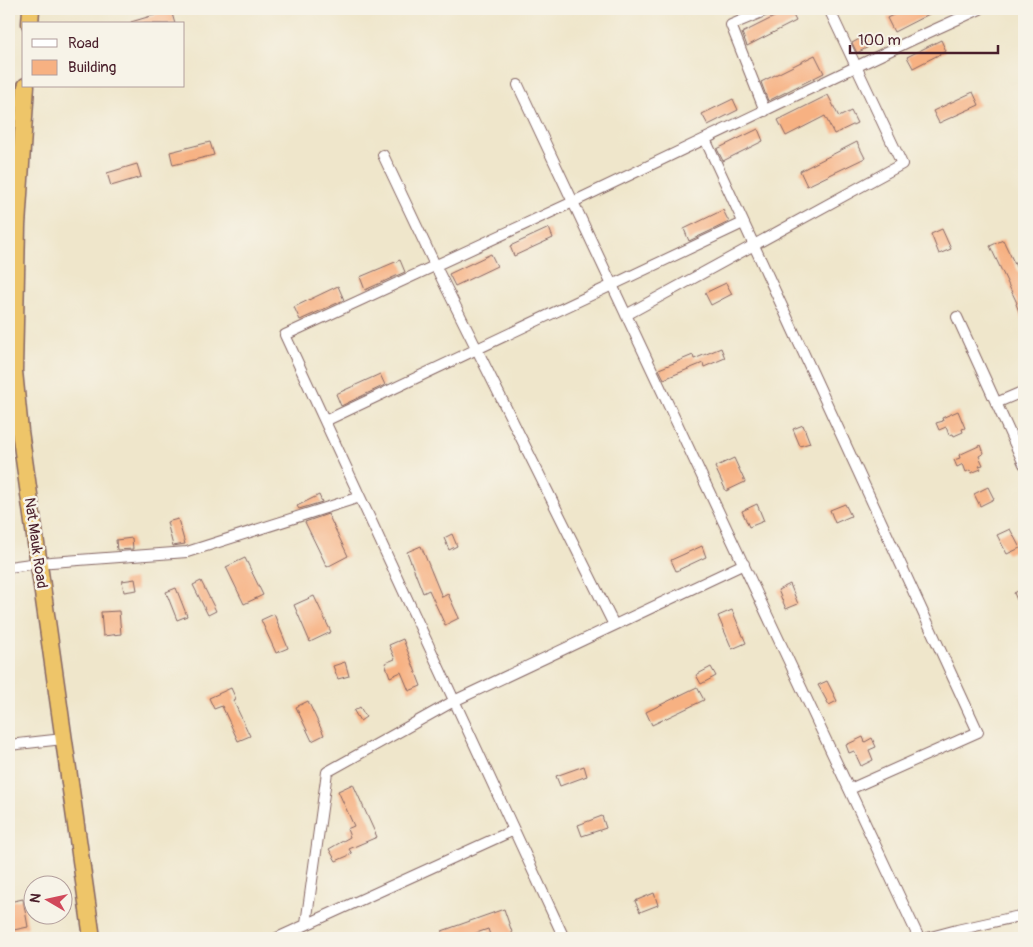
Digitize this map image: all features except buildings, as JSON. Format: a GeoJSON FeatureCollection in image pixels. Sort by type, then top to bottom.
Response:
{"type":"FeatureCollection","features":[{"type":"Feature","properties":{"kind":"highway"},"geometry":{"type":"LineString","coordinates":[[30,22],[31,9]]}},
{"type":"Feature","properties":{"kind":"highway","name":"Nat Mauk Road"},"geometry":{"type":"LineString","coordinates":[[26,88],[13,226],[14,371],[38,564],[92,938]]}},
{"type":"Feature","properties":{"kind":"street"},"geometry":{"type":"LineString","coordinates":[[765,111],[731,25],[769,9]]}},
{"type":"Feature","properties":{"kind":"street"},"geometry":{"type":"LineString","coordinates":[[626,315],[902,164],[829,9]]}},
{"type":"Feature","properties":{"kind":"street"},"geometry":{"type":"LineString","coordinates":[[564,938],[285,335],[573,202],[856,68],[914,38],[980,9]]}},
{"type":"Feature","properties":{"kind":"street"},"geometry":{"type":"LineString","coordinates":[[518,85],[919,938]]}},
{"type":"Feature","properties":{"kind":"street"},"geometry":{"type":"LineString","coordinates":[[705,139],[978,732],[850,789]]}},
{"type":"Feature","properties":{"kind":"street"},"geometry":{"type":"LineString","coordinates":[[383,155],[435,265],[614,625]]}},
{"type":"Feature","properties":{"kind":"street"},"geometry":{"type":"LineString","coordinates":[[325,421],[743,223]]}},
{"type":"Feature","properties":{"kind":"street"},"geometry":{"type":"LineString","coordinates":[[957,317],[1024,464]]}},
{"type":"Feature","properties":{"kind":"street"},"geometry":{"type":"LineString","coordinates":[[996,403],[1024,390]]}},
{"type":"Feature","properties":{"kind":"street"},"geometry":{"type":"LineString","coordinates":[[9,568],[187,552],[360,497]]}},
{"type":"Feature","properties":{"kind":"street"},"geometry":{"type":"LineString","coordinates":[[306,924],[327,772],[454,701],[744,564]]}},
{"type":"Feature","properties":{"kind":"street"},"geometry":{"type":"LineString","coordinates":[[9,745],[63,738]]}},
{"type":"Feature","properties":{"kind":"street"},"geometry":{"type":"LineString","coordinates":[[277,938],[514,830]]}},
{"type":"Feature","properties":{"kind":"street"},"geometry":{"type":"LineString","coordinates":[[927,938],[957,934],[1024,915]]}}]}
